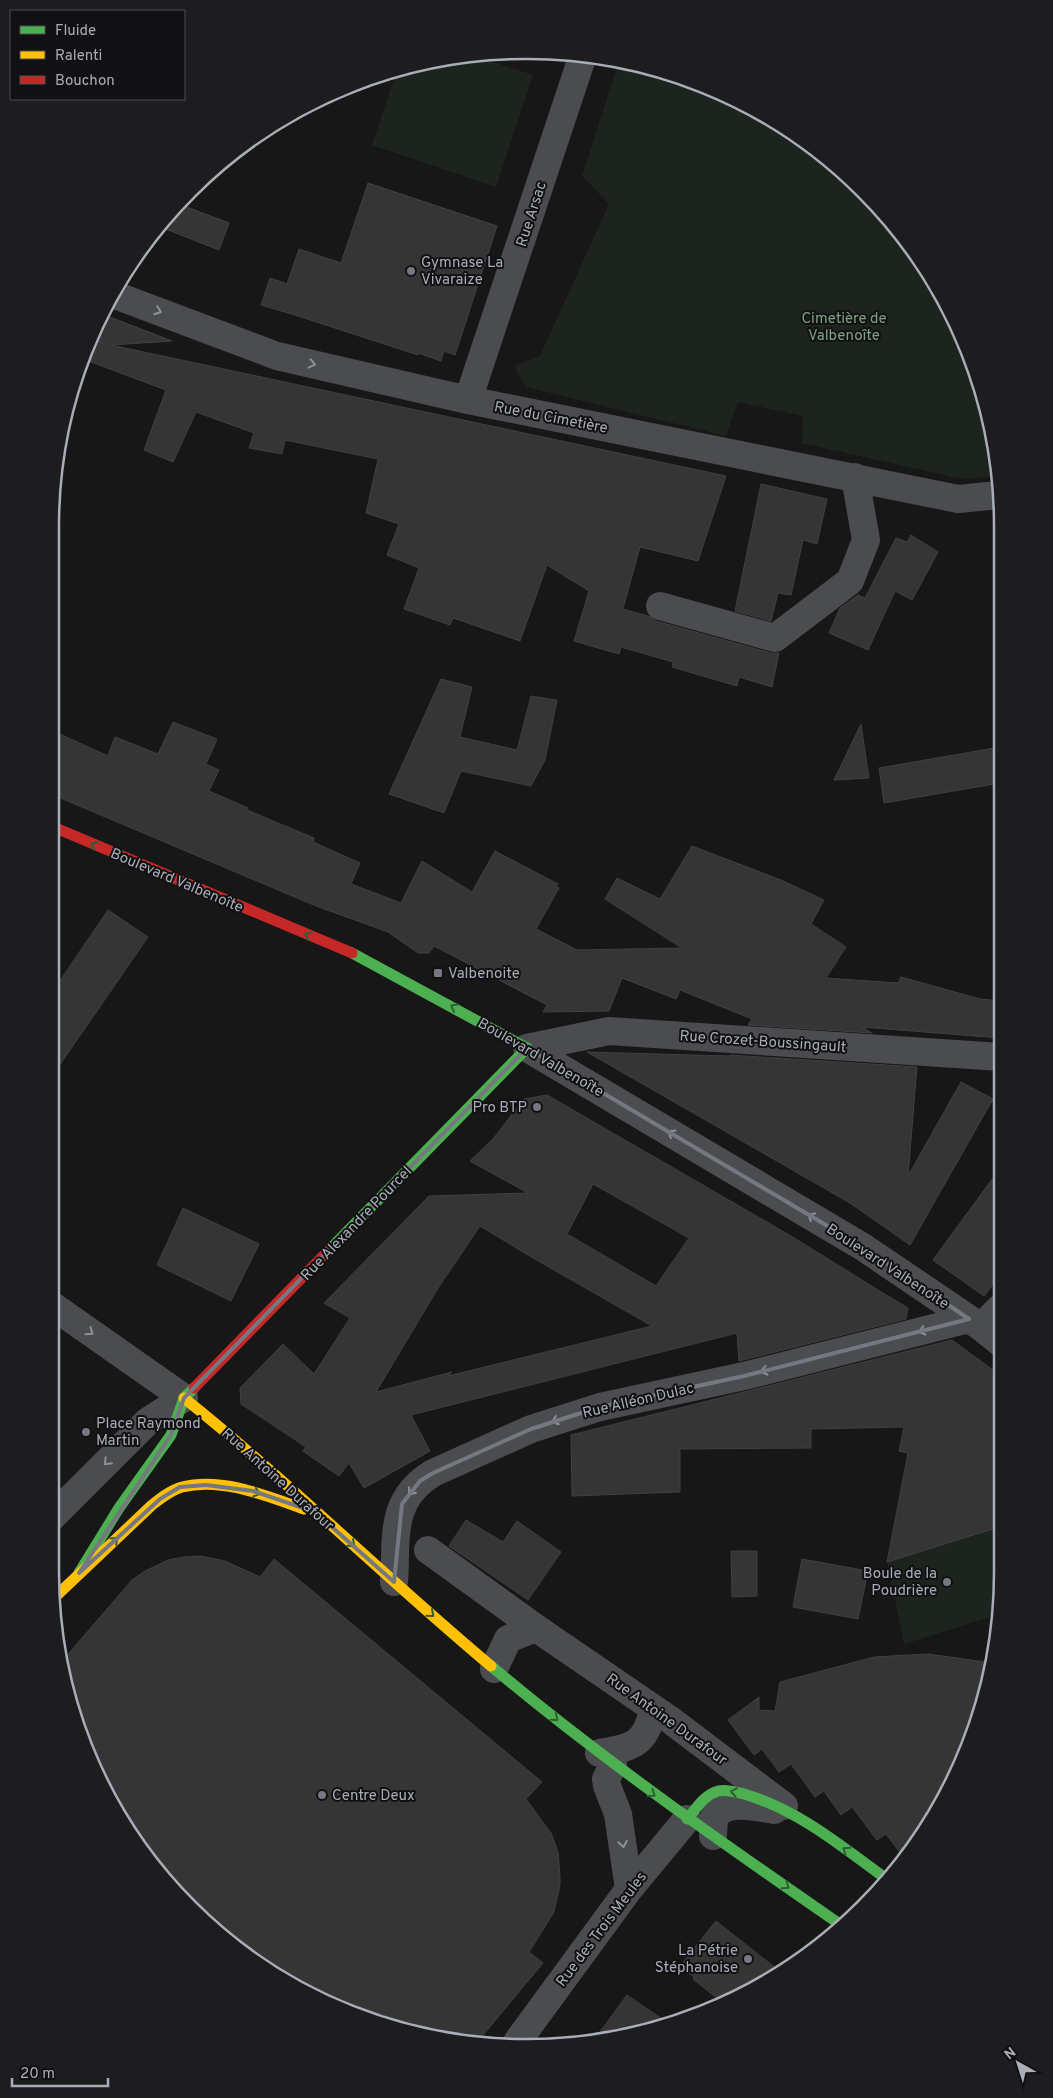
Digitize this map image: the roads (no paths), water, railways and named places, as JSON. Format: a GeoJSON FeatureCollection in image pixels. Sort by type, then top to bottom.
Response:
{"type":"FeatureCollection","features":[{"type":"Feature","properties":{"kind":"street","name":"Rue Arsac"},"geometry":{"type":"LineString","coordinates":[[468,400],[581,62]]}},
{"type":"Feature","properties":{"kind":"street","name":"Rue du Cimetière"},"geometry":{"type":"LineString","coordinates":[[119,297],[277,356],[468,400],[958,499],[993,496]]}},
{"type":"Feature","properties":{"kind":"street"},"geometry":{"type":"LineString","coordinates":[[660,606],[775,638],[850,581],[866,540],[855,477]]}},
{"type":"Feature","properties":{"kind":"street","name":"Boulevard Valbenoîte"},"geometry":{"type":"LineString","coordinates":[[59,829],[354,954],[527,1048],[863,1247],[984,1330]]}},
{"type":"Feature","properties":{"kind":"street","name":"Rue Crozet-Boussingault"},"geometry":{"type":"LineString","coordinates":[[527,1048],[609,1031],[994,1057]]}},
{"type":"Feature","properties":{"kind":"street","name":"Rue Alexandre Pourcel"},"geometry":{"type":"LineString","coordinates":[[59,1510],[148,1421],[184,1398],[527,1048]]}},
{"type":"Feature","properties":{"kind":"street","name":"Rue Antoine Durafour"},"geometry":{"type":"LineString","coordinates":[[59,1310],[184,1398],[226,1432],[494,1669],[606,1759],[687,1819],[836,1922]]}},
{"type":"Feature","properties":{"kind":"street"},"geometry":{"type":"LineString","coordinates":[[984,1330],[994,1316]]}},
{"type":"Feature","properties":{"kind":"street","name":"Rue Alléon Dulac"},"geometry":{"type":"LineString","coordinates":[[394,1582],[398,1515],[402,1504],[420,1481],[433,1473],[531,1429],[600,1407],[744,1376],[984,1330]]}},
{"type":"Feature","properties":{"kind":"street","name":"Rue Alexandre Pourcel"},"geometry":{"type":"LineString","coordinates":[[79,1573],[119,1508],[171,1435],[184,1398]]}},
{"type":"Feature","properties":{"kind":"street","name":"Rue Alexandre Pourcel"},"geometry":{"type":"LineString","coordinates":[[60,1592],[140,1516],[160,1499],[180,1487],[206,1485],[253,1491],[315,1512]]}},
{"type":"Feature","properties":{"kind":"street","name":"Rue Antoine Durafour"},"geometry":{"type":"LineString","coordinates":[[428,1550],[536,1628],[653,1708],[795,1814],[882,1875]]}},
{"type":"Feature","properties":{"kind":"street"},"geometry":{"type":"LineString","coordinates":[[494,1669],[508,1639],[536,1628]]}},
{"type":"Feature","properties":{"kind":"street"},"geometry":{"type":"LineString","coordinates":[[629,1889],[618,1814],[607,1786],[606,1759],[635,1744],[647,1730],[653,1708]]}},
{"type":"Feature","properties":{"kind":"street","name":"Rue Antoine Durafour"},"geometry":{"type":"LineString","coordinates":[[687,1819],[704,1800],[720,1790],[757,1797],[795,1814]]}},
{"type":"Feature","properties":{"kind":"street","name":"Rue Antoine Durafour"},"geometry":{"type":"LineString","coordinates":[[713,1836],[715,1815],[733,1807],[746,1806],[795,1814]]}},
{"type":"Feature","properties":{"kind":"street","name":"Rue des Trois Meules"},"geometry":{"type":"LineString","coordinates":[[519,2039],[629,1889],[687,1819]]}},
{"type":"Feature","properties":{"kind":"place","name":"Gymnase La Vivaraize"},"geometry":{"type":"Point","coordinates":[411,271]}},
{"type":"Feature","properties":{"kind":"place","name":"Valbenoite"},"geometry":{"type":"Point","coordinates":[438,973]}},
{"type":"Feature","properties":{"kind":"place","name":"Pro BTP"},"geometry":{"type":"Point","coordinates":[537,1107]}},
{"type":"Feature","properties":{"kind":"place","name":"Place Raymond Martin"},"geometry":{"type":"Point","coordinates":[86,1432]}},
{"type":"Feature","properties":{"kind":"place","name":"Boule de la Poudrière"},"geometry":{"type":"Point","coordinates":[947,1582]}},
{"type":"Feature","properties":{"kind":"place","name":"Centre Deux"},"geometry":{"type":"Point","coordinates":[322,1795]}},
{"type":"Feature","properties":{"kind":"place","name":"La Pétrie Stéphanoise"},"geometry":{"type":"Point","coordinates":[748,1959]}},
{"type":"Feature","properties":{"kind":"park label","name":"Cimetière de Valbenoîte"},"geometry":{"type":"Point","coordinates":[844,326]}}]}
